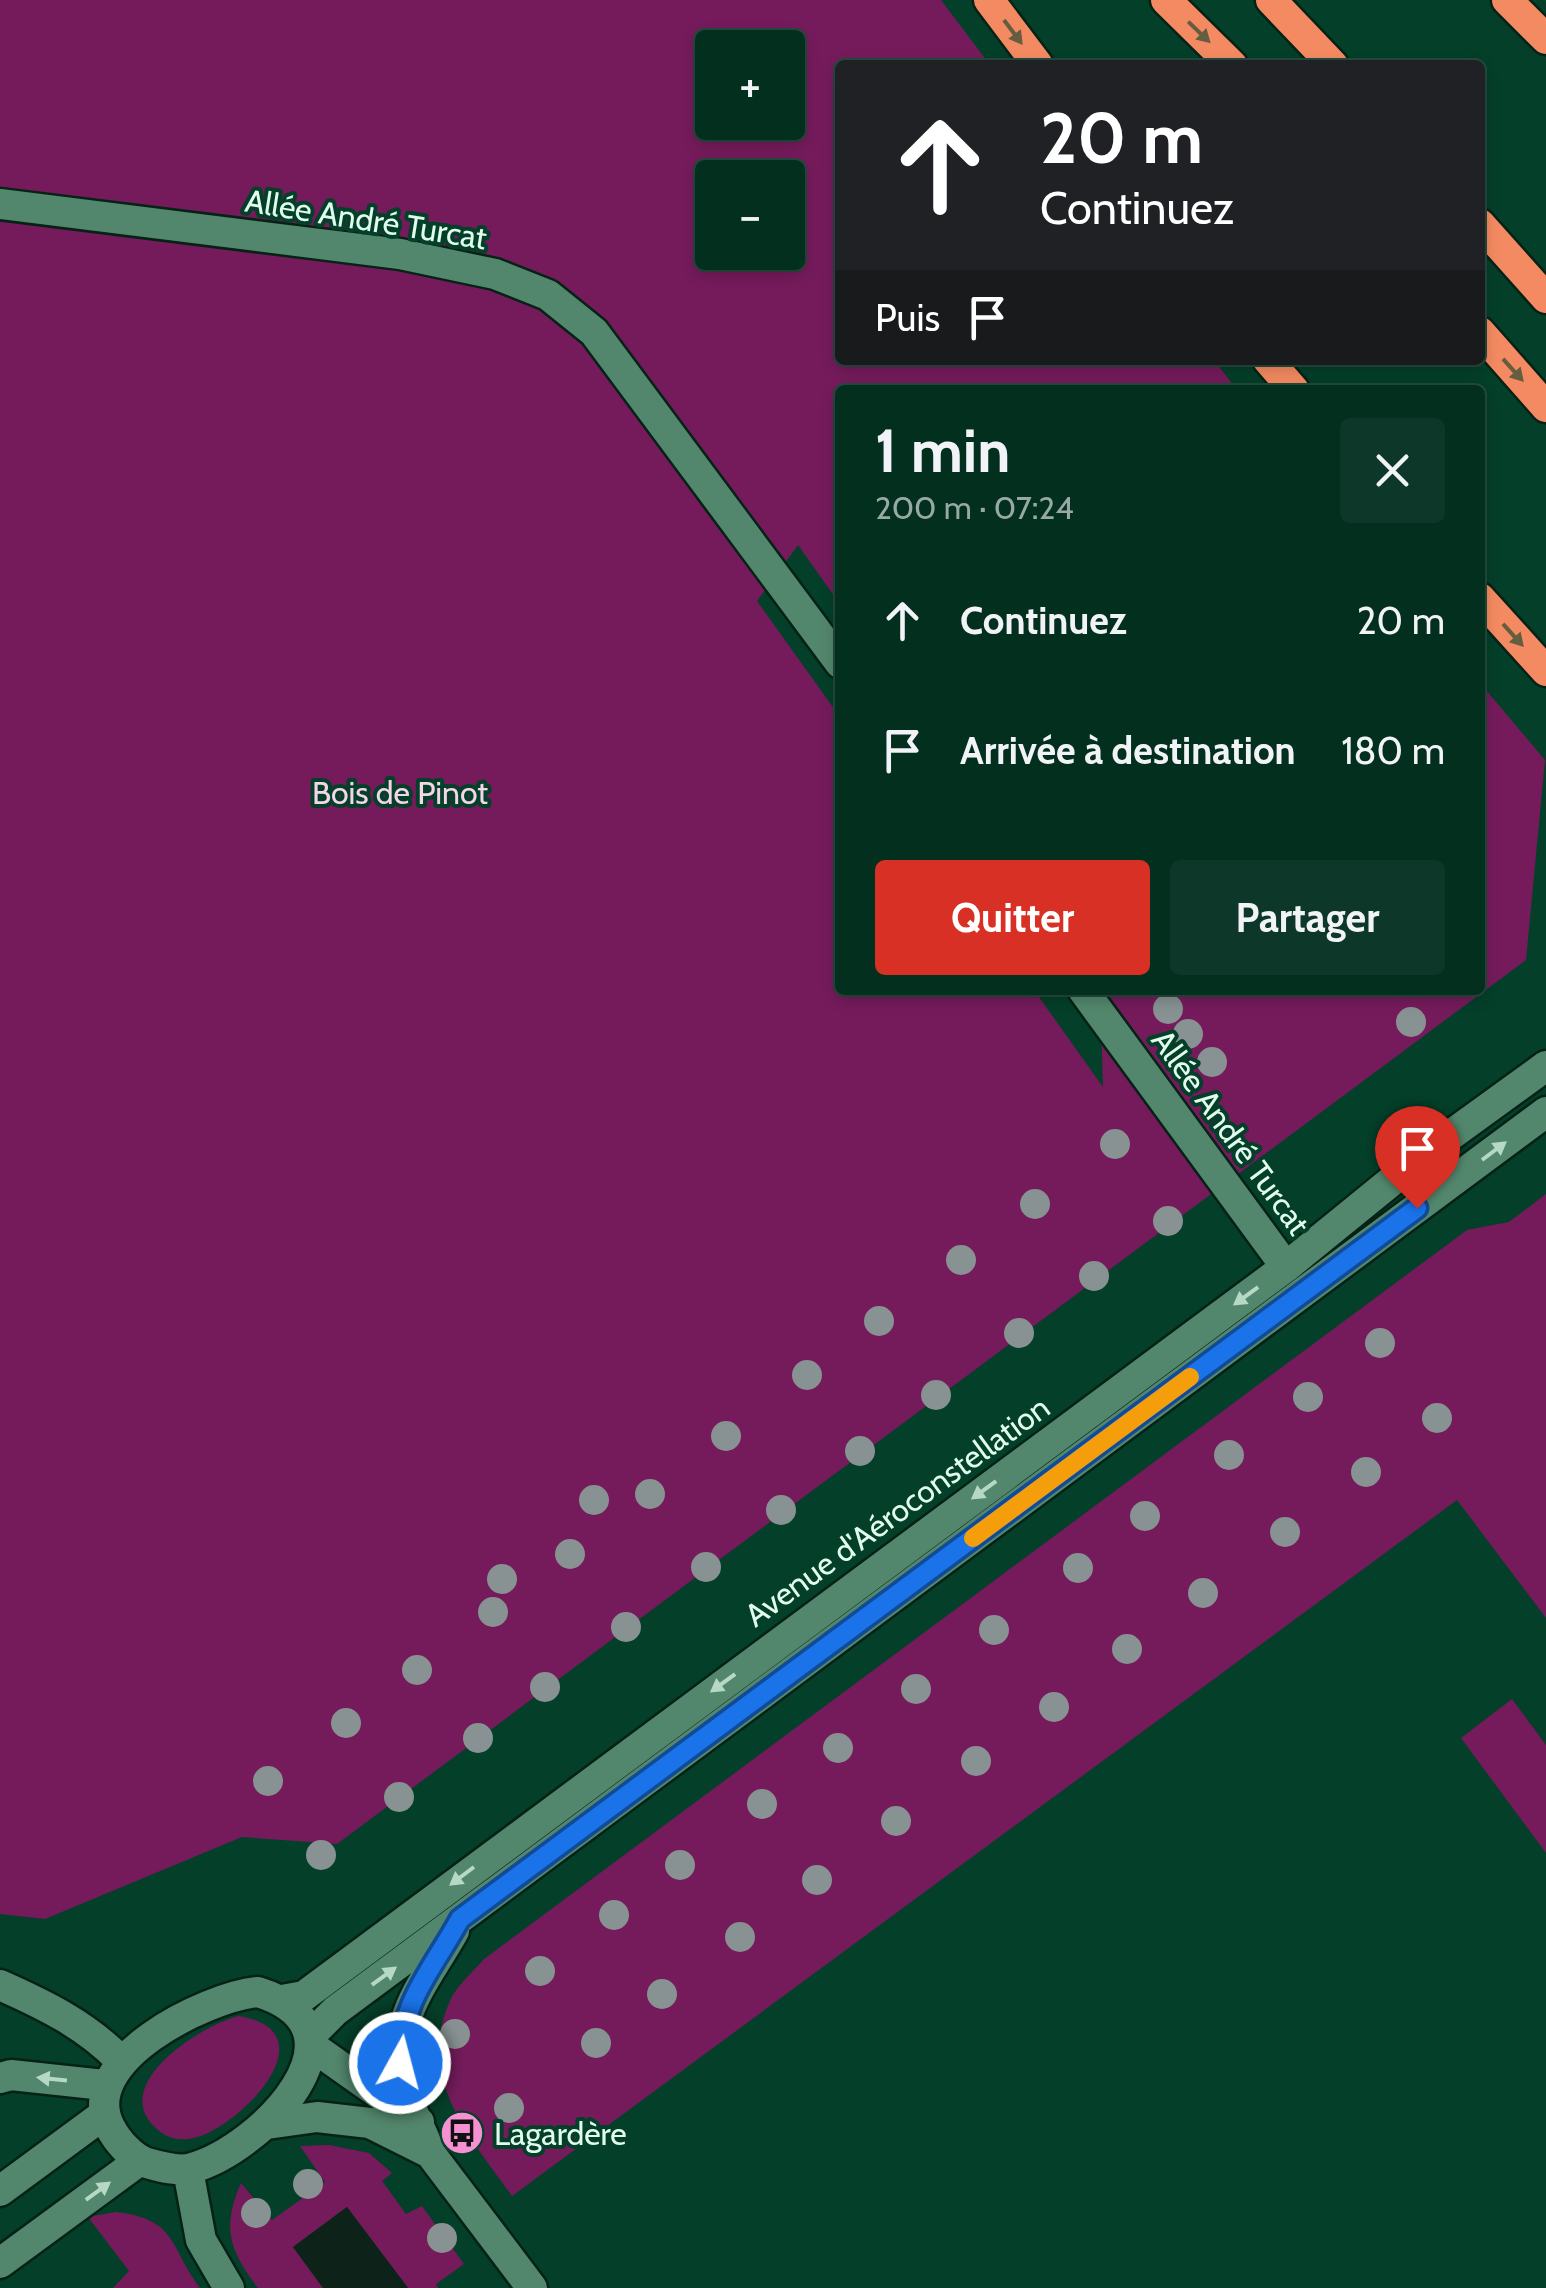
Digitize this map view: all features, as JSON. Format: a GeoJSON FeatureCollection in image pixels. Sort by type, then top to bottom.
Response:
{"type":"FeatureCollection","features":[{"type":"Feature","properties":{"kind":"highway"},"geometry":{"type":"LineString","coordinates":[[989,0],[1034,60]]}},
{"type":"Feature","properties":{"kind":"highway"},"geometry":{"type":"LineString","coordinates":[[1166,0],[1227,60]]}},
{"type":"Feature","properties":{"kind":"highway"},"geometry":{"type":"LineString","coordinates":[[1271,0],[1328,60]]}},
{"type":"Feature","properties":{"kind":"highway"},"geometry":{"type":"LineString","coordinates":[[1506,0],[1546,39]]}},
{"type":"Feature","properties":{"kind":"highway"},"geometry":{"type":"LineString","coordinates":[[1485,230],[1546,298]]}},
{"type":"Feature","properties":{"kind":"highway"},"geometry":{"type":"LineString","coordinates":[[1485,338],[1546,407]]}},
{"type":"Feature","properties":{"kind":"highway"},"geometry":{"type":"LineString","coordinates":[[1272,365],[1290,385]]}},
{"type":"Feature","properties":{"kind":"highway"},"geometry":{"type":"LineString","coordinates":[[1485,604],[1546,671]]}},
{"type":"Feature","properties":{"kind":"street","name":"Allée André Turcat"},"geometry":{"type":"LineString","coordinates":[[0,204],[400,254],[496,274],[548,295],[594,332],[835,656]]}},
{"type":"Feature","properties":{"kind":"street","name":"Allée André Turcat"},"geometry":{"type":"LineString","coordinates":[[1087,995],[1286,1266]]}},
{"type":"Feature","properties":{"kind":"street","name":"Avenue d'Aéroconstellation"},"geometry":{"type":"LineString","coordinates":[[282,2000],[304,1996],[1286,1266],[1426,1154],[1546,1066]]}},
{"type":"Feature","properties":{"kind":"street","name":"Avenue d'Aéroconstellation"},"geometry":{"type":"LineString","coordinates":[[312,2041],[335,2012],[1546,1112]]}},
{"type":"Feature","properties":{"kind":"street"},"geometry":{"type":"LineString","coordinates":[[460,1919],[414,1993],[400,2028],[400,2063],[408,2100],[430,2153],[532,2288]]}},
{"type":"Feature","properties":{"kind":"street"},"geometry":{"type":"LineString","coordinates":[[0,1986],[64,2015],[98,2038],[115,2138],[140,2161],[188,2170],[214,2160],[267,2124],[289,2099],[312,2041]]}},
{"type":"Feature","properties":{"kind":"street"},"geometry":{"type":"LineString","coordinates":[[0,2191],[109,2087],[217,1998],[258,1992],[282,2000],[312,2041],[419,2122]]}},
{"type":"Feature","properties":{"kind":"street"},"geometry":{"type":"LineString","coordinates":[[0,2078],[10,2075],[109,2087]]}},
{"type":"Feature","properties":{"kind":"street"},"geometry":{"type":"LineString","coordinates":[[267,2124],[316,2117],[370,2123],[430,2153]]}},
{"type":"Feature","properties":{"kind":"street"},"geometry":{"type":"LineString","coordinates":[[0,2263],[140,2161]]}},
{"type":"Feature","properties":{"kind":"street"},"geometry":{"type":"LineString","coordinates":[[188,2170],[201,2240],[229,2288]]}},
{"type":"Feature","properties":{"kind":"street"},"geometry":{"type":"LineString","coordinates":[[0,2241],[49,2227]]}},
{"type":"Feature","properties":{"kind":"green space","name":"Bois de Pinot"},"geometry":{"type":"Polygon","coordinates":[[[0,0],[941,0],[986,60],[835,60],[835,365],[1218,365],[1233,385],[835,385],[835,597],[798,545],[757,601],[835,710],[835,995],[1038,995],[1103,1087],[1100,995],[1479,995],[337,1844],[242,1837],[45,1919],[0,1914],[0,0]]]}},
{"type":"Feature","properties":{"kind":"green space","name":"Bois de Pinot"},"geometry":{"type":"Polygon","coordinates":[[[1485,689],[1545,760],[1526,960],[1485,990],[1485,689]]]}},
{"type":"Feature","properties":{"kind":"green space"},"geometry":{"type":"Polygon","coordinates":[[[1546,1194],[1546,1618],[1457,1500],[512,2196],[452,2105],[439,2055],[441,2029],[450,2001],[484,1959],[1467,1230],[1509,1222],[1546,1194]]]}},
{"type":"Feature","properties":{"kind":"green space"},"geometry":{"type":"Polygon","coordinates":[[[1512,1699],[1546,1745],[1546,1853],[1461,1738],[1512,1699]]]}},
{"type":"Feature","properties":{"kind":"green space"},"geometry":{"type":"Polygon","coordinates":[[[239,2016],[266,2025],[278,2040],[278,2059],[269,2079],[253,2099],[213,2131],[184,2139],[162,2133],[145,2113],[143,2095],[150,2077],[183,2044],[239,2016]]]}},
{"type":"Feature","properties":{"kind":"green space"},"geometry":{"type":"Polygon","coordinates":[[[329,2145],[369,2153],[392,2173],[382,2181],[406,2214],[422,2206],[464,2264],[436,2284],[438,2288],[408,2288],[347,2207],[293,2247],[323,2288],[258,2288],[235,2251],[230,2227],[241,2183],[272,2220],[325,2182],[300,2146],[329,2145]]]}},
{"type":"Feature","properties":{"kind":"green space"},"geometry":{"type":"Polygon","coordinates":[[[116,2212],[161,2228],[200,2288],[113,2288],[129,2271],[88,2217],[116,2212]]]}},
{"type":"Feature","properties":{"kind":"shaded area"},"geometry":{"type":"Polygon","coordinates":[[[347,2207],[408,2288],[323,2288],[293,2247],[347,2207]]]}},
{"type":"Feature","properties":{"kind":"slow traffic"},"geometry":{"type":"LineString","coordinates":[[973,1538],[1190,1377]]}},
{"type":"Feature","properties":{"kind":"place","name":"Lagardère"},"geometry":{"type":"Point","coordinates":[462,2133]}},
{"type":"Feature","properties":{"kind":"route"},"geometry":{"type":"LineString","coordinates":[[400,2063],[400,2028],[414,1993],[460,1919],[1417,1208]]}}]}
